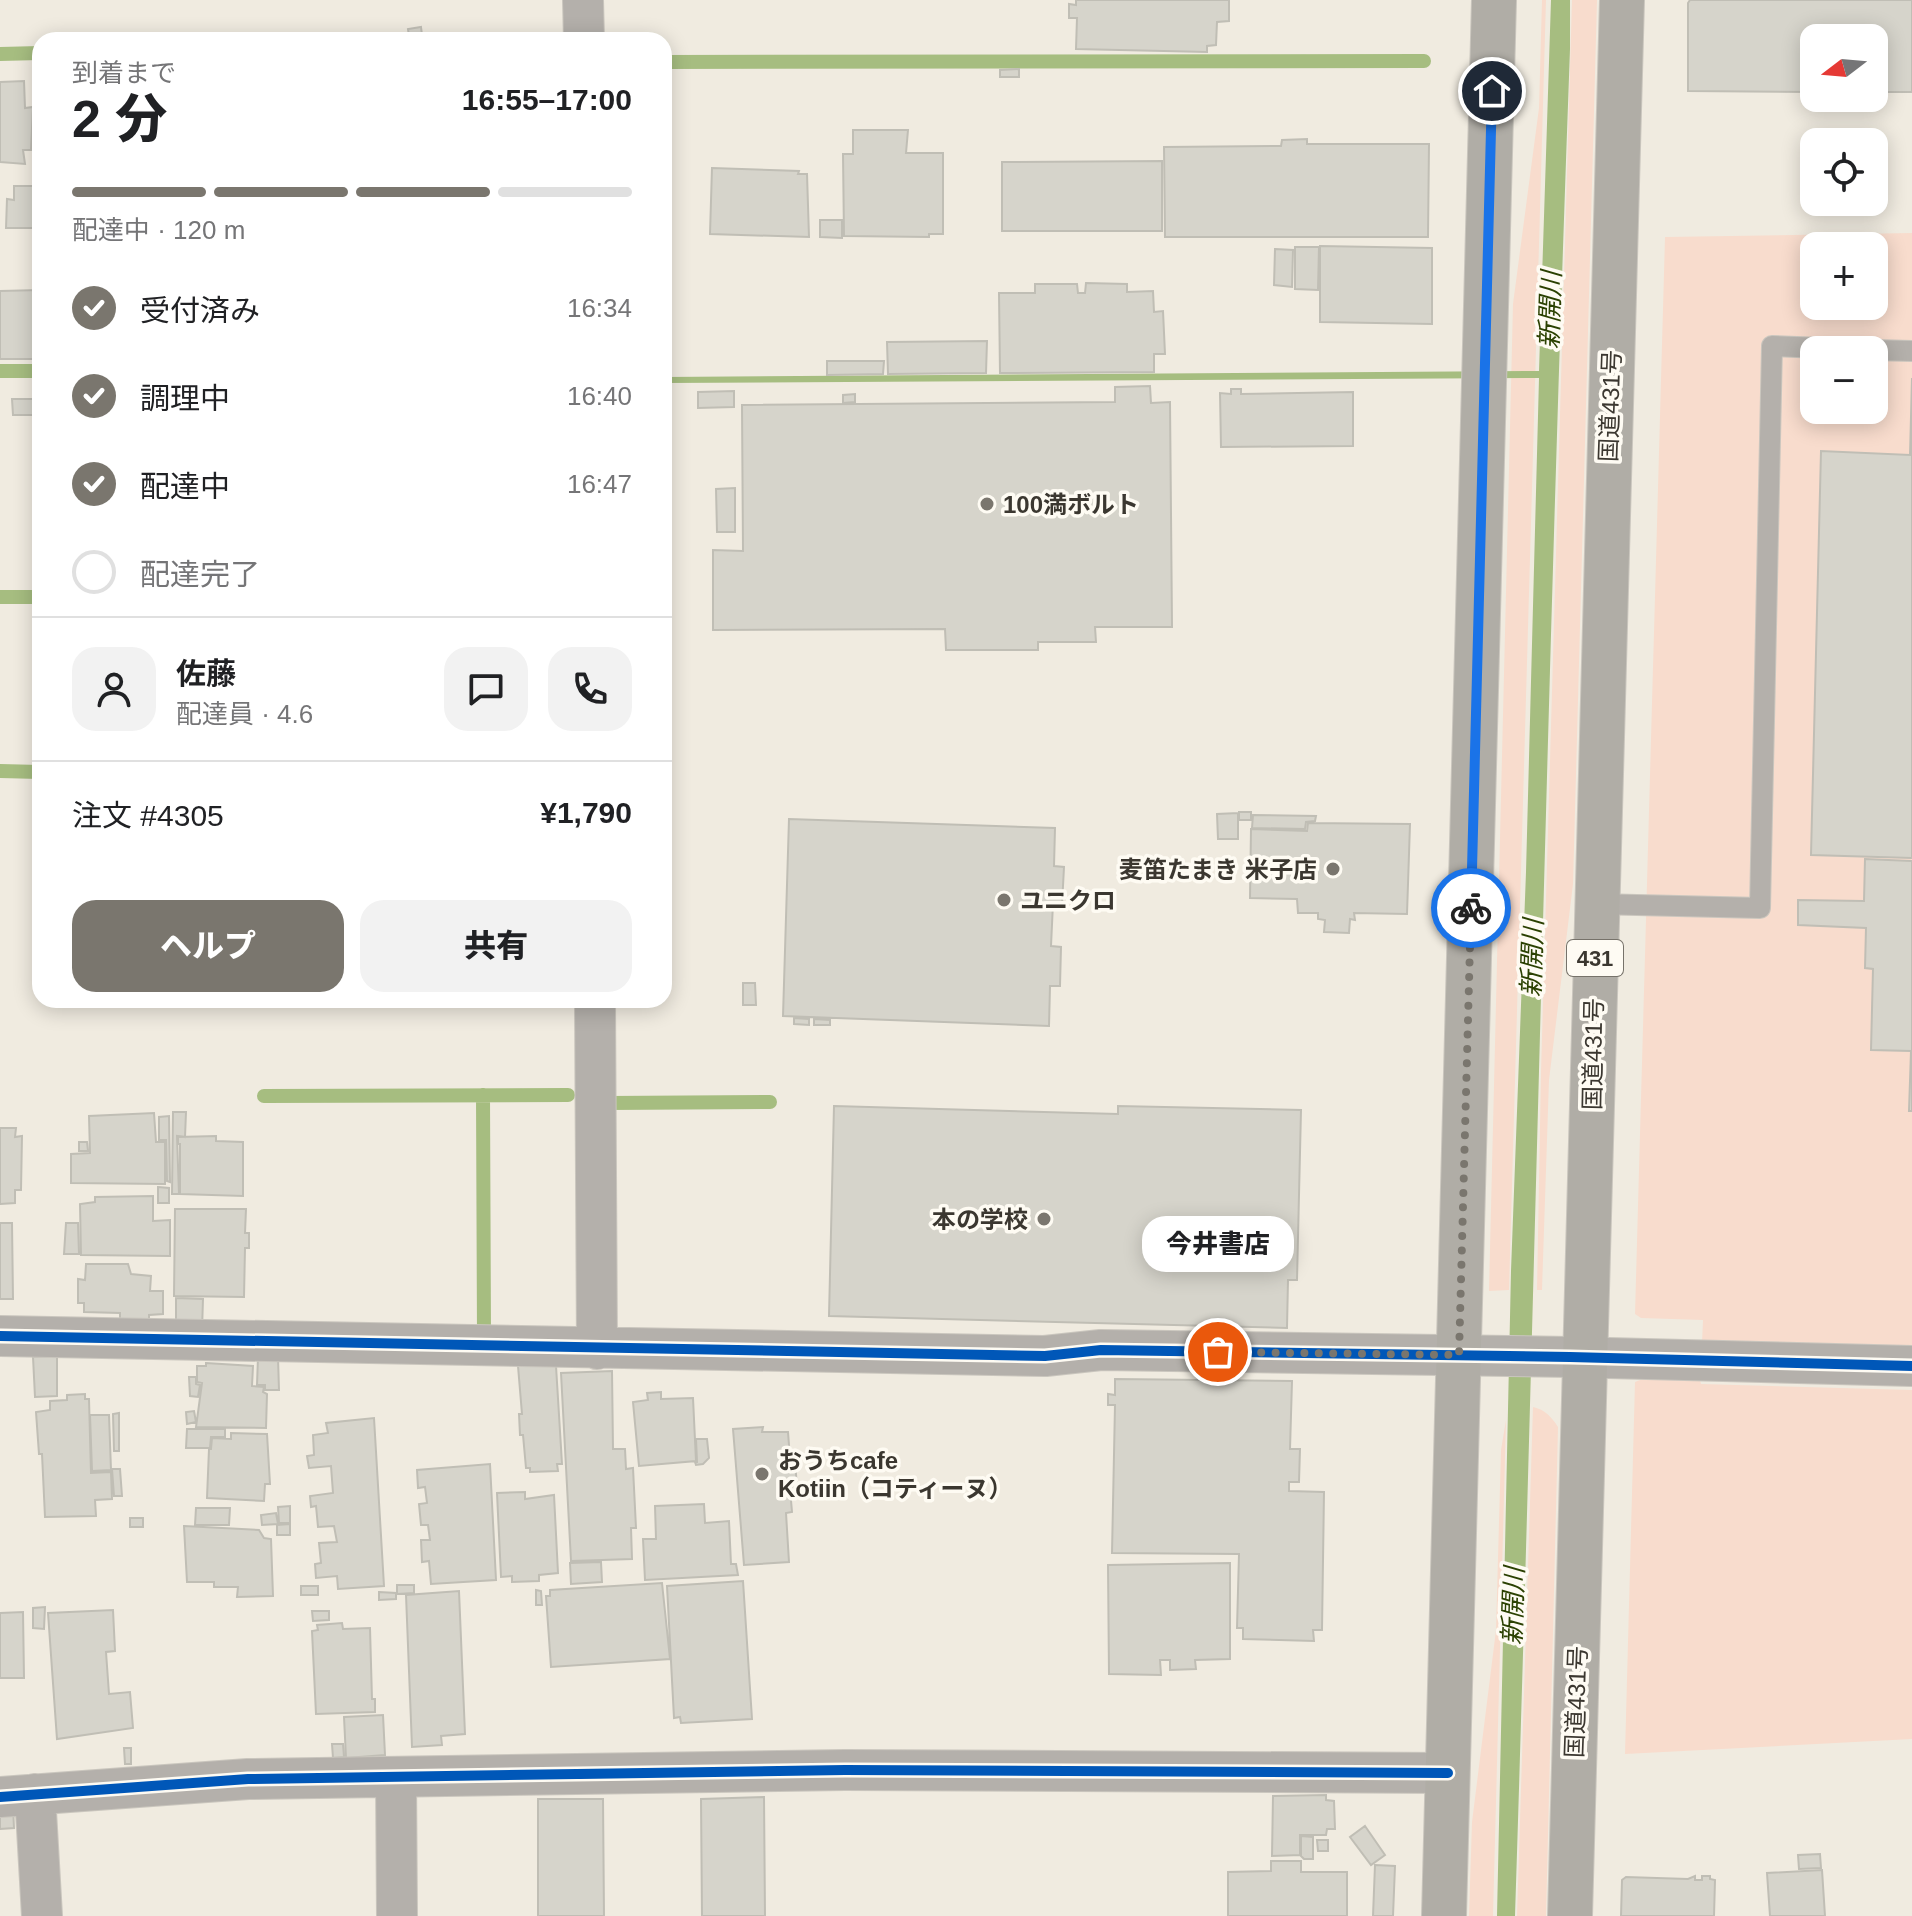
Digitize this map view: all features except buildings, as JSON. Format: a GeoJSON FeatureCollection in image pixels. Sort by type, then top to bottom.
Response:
{"type":"FeatureCollection","features":[{"type":"Feature","properties":{"kind":"highway"},"geometry":{"type":"LineString","coordinates":[[1444,1916],[1468,1355],[1484,379],[1494,0]]}},
{"type":"Feature","properties":{"kind":"highway","name":"国道431号"},"geometry":{"type":"LineString","coordinates":[[1570,1916],[1578,1357],[1596,904],[1622,0]]}},
{"type":"Feature","properties":{"kind":"street"},"geometry":{"type":"LineString","coordinates":[[583,0],[584,32]]}},
{"type":"Feature","properties":{"kind":"street"},"geometry":{"type":"LineString","coordinates":[[595,1008],[597,1349]]}},
{"type":"Feature","properties":{"kind":"street"},"geometry":{"type":"LineString","coordinates":[[0,1336],[1045,1356],[1101,1350],[1468,1355],[1912,1366]]}},
{"type":"Feature","properties":{"kind":"street"},"geometry":{"type":"LineString","coordinates":[[42,1916],[18,1796],[248,1779],[845,1770],[1448,1773]]}},
{"type":"Feature","properties":{"kind":"street"},"geometry":{"type":"LineString","coordinates":[[396,1777],[397,1916]]}},
{"type":"Feature","properties":{"kind":"lane"},"geometry":{"type":"LineString","coordinates":[[1596,904],[1760,908],[1772,346],[1800,347]]}},
{"type":"Feature","properties":{"kind":"lane"},"geometry":{"type":"LineString","coordinates":[[1888,350],[1912,351]]}},
{"type":"Feature","properties":{"kind":"shaded area"},"geometry":{"type":"Polygon","coordinates":[[[1542,0],[1546,0],[1509,1290],[1489,1291],[1513,304],[1539,108],[1542,0]]]}},
{"type":"Feature","properties":{"kind":"shaded area"},"geometry":{"type":"Polygon","coordinates":[[[1572,0],[1597,0],[1573,884],[1549,1080],[1542,1290],[1537,1290],[1541,1072],[1572,0]]]}},
{"type":"Feature","properties":{"kind":"shaded area"},"geometry":{"type":"Polygon","coordinates":[[[1888,233],[1912,233],[1912,1349],[1702,1343],[1703,1320],[1641,1318],[1635,1314],[1665,237],[1800,235],[1800,320],[1888,320],[1888,233]]]}},
{"type":"Feature","properties":{"kind":"shaded area"},"geometry":{"type":"Polygon","coordinates":[[[1645,1378],[1700,1380],[1701,1384],[1912,1390],[1912,1739],[1625,1754],[1635,1382],[1645,1378]]]}},
{"type":"Feature","properties":{"kind":"shaded area"},"geometry":{"type":"Polygon","coordinates":[[[1533,1407],[1547,1414],[1558,1427],[1546,1916],[1517,1916],[1533,1407]]]}},
{"type":"Feature","properties":{"kind":"shaded area"},"geometry":{"type":"Polygon","coordinates":[[[1506,1420],[1493,1916],[1469,1916],[1472,1822],[1496,1630],[1501,1450],[1506,1420]]]}},
{"type":"Feature","properties":{"kind":"water","name":"新開川"},"geometry":{"type":"Polygon","coordinates":[[[1551,0],[1570,0],[1515,1916],[1497,1916],[1511,1271],[1526,872],[1539,378],[672,383],[672,377],[1539,371],[1551,0]]]}},
{"type":"Feature","properties":{"kind":"waterway"},"geometry":{"type":"LineString","coordinates":[[0,54],[32,53]]}},
{"type":"Feature","properties":{"kind":"waterway"},"geometry":{"type":"LineString","coordinates":[[672,62],[1424,61]]}},
{"type":"Feature","properties":{"kind":"waterway"},"geometry":{"type":"LineString","coordinates":[[0,371],[32,371]]}},
{"type":"Feature","properties":{"kind":"waterway"},"geometry":{"type":"LineString","coordinates":[[0,597],[32,597]]}},
{"type":"Feature","properties":{"kind":"waterway"},"geometry":{"type":"LineString","coordinates":[[0,771],[32,772]]}},
{"type":"Feature","properties":{"kind":"waterway"},"geometry":{"type":"LineString","coordinates":[[483,1095],[484,1336]]}},
{"type":"Feature","properties":{"kind":"waterway"},"geometry":{"type":"LineString","coordinates":[[264,1096],[568,1095]]}},
{"type":"Feature","properties":{"kind":"waterway"},"geometry":{"type":"LineString","coordinates":[[607,1103],[770,1102]]}},
{"type":"Feature","properties":{"kind":"cycle path"},"geometry":{"type":"LineString","coordinates":[[0,1336],[1045,1356],[1101,1350],[1570,1357],[1912,1366]]}},
{"type":"Feature","properties":{"kind":"cycle path"},"geometry":{"type":"LineString","coordinates":[[0,1797],[248,1779],[845,1770],[1448,1773]]}},
{"type":"Feature","properties":{"kind":"way so far"},"geometry":{"type":"LineString","coordinates":[[1218,1352],[1459,1355],[1471,908]]}},
{"type":"Feature","properties":{"kind":"place","name":"100満ボルト"},"geometry":{"type":"Point","coordinates":[987,504]}},
{"type":"Feature","properties":{"kind":"place","name":"麦笛たまき 米子店"},"geometry":{"type":"Point","coordinates":[1333,869]}},
{"type":"Feature","properties":{"kind":"place","name":"ユニクロ"},"geometry":{"type":"Point","coordinates":[1004,900]}},
{"type":"Feature","properties":{"kind":"place","name":"本の学校"},"geometry":{"type":"Point","coordinates":[1044,1219]}},
{"type":"Feature","properties":{"kind":"place","name":"今井書店"},"geometry":{"type":"Point","coordinates":[1218,1352]}},
{"type":"Feature","properties":{"kind":"place","name":"おうちcafe Kotiin（コティーヌ）"},"geometry":{"type":"Point","coordinates":[762,1474]}},
{"type":"Feature","properties":{"kind":"route"},"geometry":{"type":"LineString","coordinates":[[1471,908],[1492,91]]}}]}
